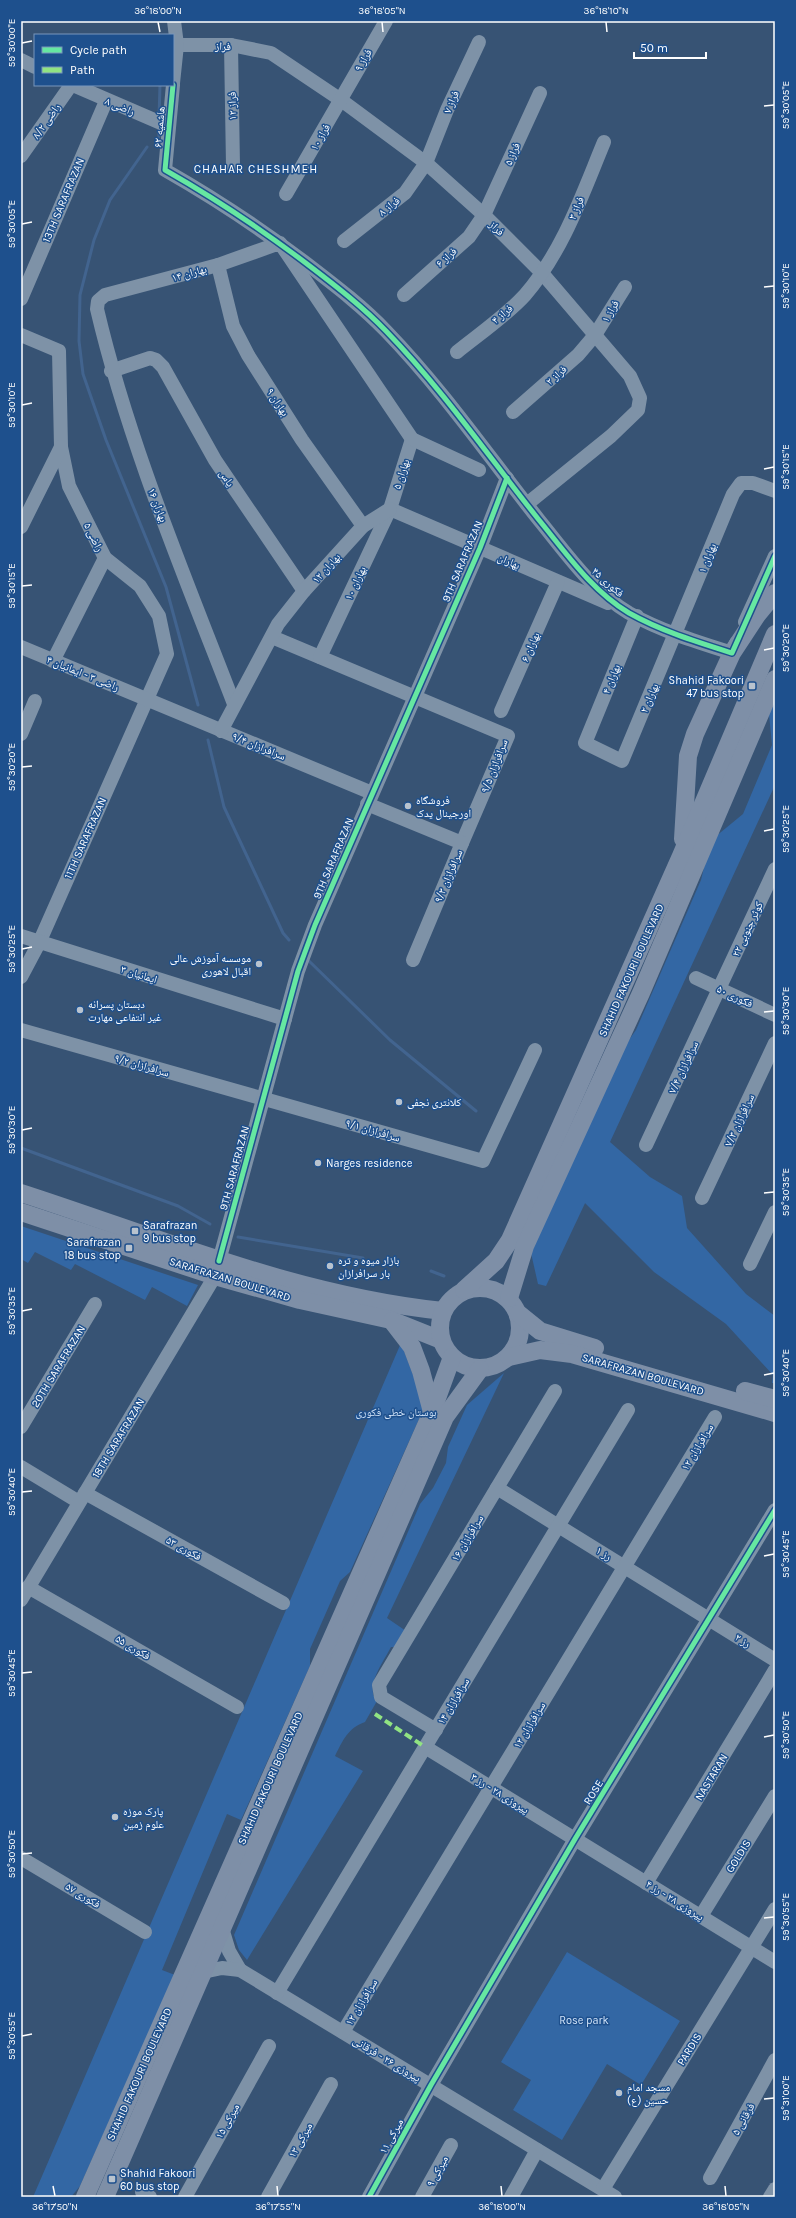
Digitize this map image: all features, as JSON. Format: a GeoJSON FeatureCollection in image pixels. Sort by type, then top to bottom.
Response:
{"type":"FeatureCollection","features":[{"type":"Feature","properties":{"kind":"main road"},"geometry":{"type":"LineString","coordinates":[[681,856],[688,756],[695,734],[732,653],[757,615],[775,593]]}},
{"type":"Feature","properties":{"kind":"main road","name":"SHAHID FAKOURI BOULEVARD"},"geometry":{"type":"LineString","coordinates":[[464,1290],[496,1261],[510,1240],[681,856],[775,634]]}},
{"type":"Feature","properties":{"kind":"main road","name":"SHAHID FAKOURI BOULEVARD"},"geometry":{"type":"LineString","coordinates":[[508,1298],[525,1246],[641,993],[775,679]]}},
{"type":"Feature","properties":{"kind":"main road","name":"SARAFRAZAN BOULEVARD"},"geometry":{"type":"LineString","coordinates":[[21,1193],[300,1300],[391,1320],[441,1340]]}},
{"type":"Feature","properties":{"kind":"main road","name":"SARAFRAZAN BOULEVARD"},"geometry":{"type":"LineString","coordinates":[[21,1212],[217,1268],[407,1307],[443,1311]]}},
{"type":"Feature","properties":{"kind":"main road"},"geometry":{"type":"LineString","coordinates":[[479,1287],[494,1289],[508,1298],[519,1314],[521,1328],[518,1343],[509,1357],[496,1366],[480,1369],[465,1366],[452,1357],[441,1340],[439,1329],[443,1311],[450,1300],[464,1290],[479,1287]]}},
{"type":"Feature","properties":{"kind":"main road","name":"SARAFRAZAN BOULEVARD"},"geometry":{"type":"LineString","coordinates":[[519,1314],[540,1331],[775,1399]]}},
{"type":"Feature","properties":{"kind":"main road"},"geometry":{"type":"LineString","coordinates":[[391,1320],[412,1348],[421,1370],[432,1412]]}},
{"type":"Feature","properties":{"kind":"main road","name":"SARAFRAZAN BOULEVARD"},"geometry":{"type":"LineString","coordinates":[[509,1357],[540,1350],[572,1354],[775,1412]]}},
{"type":"Feature","properties":{"kind":"main road","name":"SHAHID FAKOURI BOULEVARD"},"geometry":{"type":"LineString","coordinates":[[85,2197],[432,1412],[452,1357]]}},
{"type":"Feature","properties":{"kind":"main road","name":"SHAHID FAKOURI BOULEVARD"},"geometry":{"type":"LineString","coordinates":[[105,2197],[445,1417],[480,1369]]}},
{"type":"Feature","properties":{"kind":"street","name":"هاشمیه ۶۲"},"geometry":{"type":"LineString","coordinates":[[174,21],[177,45],[174,74]]}},
{"type":"Feature","properties":{"kind":"street","name":"فراز ۹"},"geometry":{"type":"LineString","coordinates":[[341,100],[386,21]]}},
{"type":"Feature","properties":{"kind":"street","name":"فراز ۷"},"geometry":{"type":"LineString","coordinates":[[426,164],[447,110],[479,42]]}},
{"type":"Feature","properties":{"kind":"street","name":"فراز"},"geometry":{"type":"LineString","coordinates":[[177,45],[231,45],[271,52],[341,100],[426,164],[484,215],[542,273],[630,376],[640,398],[638,410],[611,436],[526,504]]}},
{"type":"Feature","properties":{"kind":"street","name":"فراز ۱۲"},"geometry":{"type":"LineString","coordinates":[[231,45],[233,166]]}},
{"type":"Feature","properties":{"kind":"street"},"geometry":{"type":"LineString","coordinates":[[21,60],[34,66]]}},
{"type":"Feature","properties":{"kind":"street","name":"راضی ۸/۲"},"geometry":{"type":"LineString","coordinates":[[21,156],[71,86]]}},
{"type":"Feature","properties":{"kind":"street","name":"راضی ۸"},"geometry":{"type":"LineString","coordinates":[[74,86],[106,101],[168,126]]}},
{"type":"Feature","properties":{"kind":"street","name":"هاشمیه ۶۲"},"geometry":{"type":"LineString","coordinates":[[165,170],[173,86]]}},
{"type":"Feature","properties":{"kind":"street","name":"فراز ۵"},"geometry":{"type":"LineString","coordinates":[[484,215],[540,93]]}},
{"type":"Feature","properties":{"kind":"street","name":"فراز ۱۰"},"geometry":{"type":"LineString","coordinates":[[286,194],[341,100]]}},
{"type":"Feature","properties":{"kind":"street","name":"13TH SARAFRAZAN"},"geometry":{"type":"LineString","coordinates":[[21,299],[106,101]]}},
{"type":"Feature","properties":{"kind":"street","name":"فراز ۳"},"geometry":{"type":"LineString","coordinates":[[542,273],[557,250],[604,142]]}},
{"type":"Feature","properties":{"kind":"street","name":"فراز ۸"},"geometry":{"type":"LineString","coordinates":[[344,241],[405,193],[426,164]]}},
{"type":"Feature","properties":{"kind":"street","name":"فکوری ۴۵"},"geometry":{"type":"LineString","coordinates":[[165,170],[219,200],[280,244],[346,294],[386,330],[447,401],[526,504],[596,587],[633,614],[676,635],[732,653]]}},
{"type":"Feature","properties":{"kind":"street","name":"فراز ۶"},"geometry":{"type":"LineString","coordinates":[[404,294],[469,237],[484,215]]}},
{"type":"Feature","properties":{"kind":"street"},"geometry":{"type":"LineString","coordinates":[[280,244],[412,439],[478,470]]}},
{"type":"Feature","properties":{"kind":"street","name":"بهاران ۱۴"},"geometry":{"type":"LineString","coordinates":[[98,301],[105,295],[218,265],[280,244]]}},
{"type":"Feature","properties":{"kind":"street","name":"بهاران ۹"},"geometry":{"type":"LineString","coordinates":[[218,265],[233,326],[248,355],[302,440],[363,526]]}},
{"type":"Feature","properties":{"kind":"street","name":"فراز ۴"},"geometry":{"type":"LineString","coordinates":[[458,352],[524,296],[542,273]]}},
{"type":"Feature","properties":{"kind":"street","name":"فراز ۱"},"geometry":{"type":"LineString","coordinates":[[595,335],[625,286]]}},
{"type":"Feature","properties":{"kind":"street","name":"بهاران ۱۶"},"geometry":{"type":"LineString","coordinates":[[98,301],[97,309],[111,371],[137,452],[234,704]]}},
{"type":"Feature","properties":{"kind":"street","name":"راضی ۵"},"geometry":{"type":"LineString","coordinates":[[21,335],[59,351],[61,447],[69,486],[105,558],[140,586],[159,616],[167,654],[146,698]]}},
{"type":"Feature","properties":{"kind":"street","name":"فراز ۲"},"geometry":{"type":"LineString","coordinates":[[514,412],[578,355],[595,335]]}},
{"type":"Feature","properties":{"kind":"street","name":"یاس"},"geometry":{"type":"LineString","coordinates":[[111,371],[150,358],[156,360],[163,367],[215,460],[304,591]]}},
{"type":"Feature","properties":{"kind":"street","name":"بهاران ۵"},"geometry":{"type":"LineString","coordinates":[[390,509],[412,439]]}},
{"type":"Feature","properties":{"kind":"street"},"geometry":{"type":"LineString","coordinates":[[21,527],[61,447]]}},
{"type":"Feature","properties":{"kind":"street","name":"9TH SARAFRAZAN"},"geometry":{"type":"LineString","coordinates":[[217,1268],[298,971],[315,925],[480,548],[507,478]]}},
{"type":"Feature","properties":{"kind":"street","name":"بهاران ۱"},"geometry":{"type":"LineString","coordinates":[[676,635],[733,494],[741,483],[753,483],[775,491]]}},
{"type":"Feature","properties":{"kind":"street","name":"بهاران ۱۲"},"geometry":{"type":"LineString","coordinates":[[221,731],[234,704],[278,624],[304,591],[363,526],[390,509]]}},
{"type":"Feature","properties":{"kind":"street","name":"بهاران"},"geometry":{"type":"LineString","coordinates":[[390,509],[633,614]]}},
{"type":"Feature","properties":{"kind":"street","name":"بهاران ۱۰"},"geometry":{"type":"LineString","coordinates":[[320,657],[390,509]]}},
{"type":"Feature","properties":{"kind":"street"},"geometry":{"type":"LineString","coordinates":[[732,653],[775,556]]}},
{"type":"Feature","properties":{"kind":"street"},"geometry":{"type":"LineString","coordinates":[[53,661],[105,558]]}},
{"type":"Feature","properties":{"kind":"street","name":"بهاران ۶"},"geometry":{"type":"LineString","coordinates":[[501,711],[558,582]]}},
{"type":"Feature","properties":{"kind":"street","name":"بهاران ۴"},"geometry":{"type":"LineString","coordinates":[[622,761],[585,743],[633,614]]}},
{"type":"Feature","properties":{"kind":"street","name":"بهاران ۲"},"geometry":{"type":"LineString","coordinates":[[622,761],[676,635]]}},
{"type":"Feature","properties":{"kind":"street"},"geometry":{"type":"LineString","coordinates":[[272,637],[415,696]]}},
{"type":"Feature","properties":{"kind":"street","name":"راضی ۳ - ایمانیان ۴"},"geometry":{"type":"LineString","coordinates":[[21,647],[146,698]]}},
{"type":"Feature","properties":{"kind":"street","name":"سرافرازان ۹/۵"},"geometry":{"type":"LineString","coordinates":[[415,696],[508,736],[462,843]]}},
{"type":"Feature","properties":{"kind":"street","name":"سرافرازان ۹/۴"},"geometry":{"type":"LineString","coordinates":[[146,698],[370,798]]}},
{"type":"Feature","properties":{"kind":"street","name":"11TH SARAFRAZAN"},"geometry":{"type":"LineString","coordinates":[[21,976],[39,942],[146,698]]}},
{"type":"Feature","properties":{"kind":"street"},"geometry":{"type":"LineString","coordinates":[[21,734],[35,701]]}},
{"type":"Feature","properties":{"kind":"street","name":"سرافرازان ۹/۳"},"geometry":{"type":"LineString","coordinates":[[370,798],[462,843],[413,960]]}},
{"type":"Feature","properties":{"kind":"street","name":"کوثر جنوبی ۲۲"},"geometry":{"type":"LineString","coordinates":[[720,989],[775,869]]}},
{"type":"Feature","properties":{"kind":"street","name":"ایمانیان ۳"},"geometry":{"type":"LineString","coordinates":[[21,936],[285,1019]]}},
{"type":"Feature","properties":{"kind":"street","name":"فکوری ۵۰"},"geometry":{"type":"LineString","coordinates":[[696,978],[775,1015]]}},
{"type":"Feature","properties":{"kind":"street","name":"سرافرازان ۷/۴"},"geometry":{"type":"LineString","coordinates":[[646,1145],[720,989]]}},
{"type":"Feature","properties":{"kind":"street","name":"سرافرازان ۹/۲"},"geometry":{"type":"LineString","coordinates":[[21,1030],[263,1099]]}},
{"type":"Feature","properties":{"kind":"street","name":"سرافرازان ۷/۳"},"geometry":{"type":"LineString","coordinates":[[702,1198],[775,1043]]}},
{"type":"Feature","properties":{"kind":"street","name":"سرافرازان ۹/۱"},"geometry":{"type":"LineString","coordinates":[[263,1099],[483,1161],[535,1050]]}},
{"type":"Feature","properties":{"kind":"street"},"geometry":{"type":"LineString","coordinates":[[750,1264],[775,1212]]}},
{"type":"Feature","properties":{"kind":"street","name":"18TH SARAFRAZAN"},"geometry":{"type":"LineString","coordinates":[[21,1600],[217,1268]]}},
{"type":"Feature","properties":{"kind":"street","name":"20TH SARAFRAZAN"},"geometry":{"type":"LineString","coordinates":[[21,1427],[95,1304]]}},
{"type":"Feature","properties":{"kind":"street","name":"سرافرازان ۱۶"},"geometry":{"type":"LineString","coordinates":[[436,1730],[381,1696],[380,1685],[555,1391]]}},
{"type":"Feature","properties":{"kind":"street","name":"سرافرازان ۱۴"},"geometry":{"type":"LineString","coordinates":[[277,1993],[628,1410]]}},
{"type":"Feature","properties":{"kind":"street","name":"سرافرازان ۱۲"},"geometry":{"type":"LineString","coordinates":[[343,2032],[715,1417]]}},
{"type":"Feature","properties":{"kind":"street","name":"فکوری ۵۳"},"geometry":{"type":"LineString","coordinates":[[21,1467],[283,1603]]}},
{"type":"Feature","properties":{"kind":"street","name":"رز ۱"},"geometry":{"type":"LineString","coordinates":[[497,1488],[710,1619]]}},
{"type":"Feature","properties":{"kind":"street","name":"ROSE"},"geometry":{"type":"LineString","coordinates":[[431,2085],[575,1839],[775,1510]]}},
{"type":"Feature","properties":{"kind":"street","name":"فکوری ۵۵"},"geometry":{"type":"LineString","coordinates":[[28,1588],[237,1707]]}},
{"type":"Feature","properties":{"kind":"street","name":"رز ۲"},"geometry":{"type":"LineString","coordinates":[[710,1619],[775,1660]]}},
{"type":"Feature","properties":{"kind":"street","name":"NASTARAN"},"geometry":{"type":"LineString","coordinates":[[646,1883],[775,1670]]}},
{"type":"Feature","properties":{"kind":"street","name":"پیروزی ۲۸ - رز ۳"},"geometry":{"type":"LineString","coordinates":[[425,1746],[575,1839]]}},
{"type":"Feature","properties":{"kind":"street","name":"GOLDIS"},"geometry":{"type":"LineString","coordinates":[[701,1916],[775,1796]]}},
{"type":"Feature","properties":{"kind":"street","name":"پیروزی ۲۸ - رز ۴"},"geometry":{"type":"LineString","coordinates":[[575,1839],[775,1962]]}},
{"type":"Feature","properties":{"kind":"street","name":"فکوری ۵۷"},"geometry":{"type":"LineString","coordinates":[[21,1858],[145,1932]]}},
{"type":"Feature","properties":{"kind":"street","name":"PARDIS"},"geometry":{"type":"LineString","coordinates":[[603,2189],[775,1909]]}},
{"type":"Feature","properties":{"kind":"street"},"geometry":{"type":"LineString","coordinates":[[222,1928],[229,1951],[240,1970]]}},
{"type":"Feature","properties":{"kind":"street"},"geometry":{"type":"LineString","coordinates":[[203,1972],[222,1968],[240,1970]]}},
{"type":"Feature","properties":{"kind":"street","name":"پیروزی ۲۶ - فرقانی"},"geometry":{"type":"LineString","coordinates":[[240,1970],[615,2197]]}},
{"type":"Feature","properties":{"kind":"street","name":"میرکی ۱۵"},"geometry":{"type":"LineString","coordinates":[[186,2197],[269,2046]]}},
{"type":"Feature","properties":{"kind":"street","name":"فرقانی ۵"},"geometry":{"type":"LineString","coordinates":[[710,2178],[775,2060]]}},
{"type":"Feature","properties":{"kind":"street","name":"میرکی ۱۳"},"geometry":{"type":"LineString","coordinates":[[268,2197],[331,2084]]}},
{"type":"Feature","properties":{"kind":"street","name":"میرکی ۱۱"},"geometry":{"type":"LineString","coordinates":[[369,2197],[431,2085]]}},
{"type":"Feature","properties":{"kind":"street","name":"میرکی ۹"},"geometry":{"type":"LineString","coordinates":[[422,2197],[451,2145]]}},
{"type":"Feature","properties":{"kind":"street"},"geometry":{"type":"LineString","coordinates":[[511,2197],[537,2150]]}},
{"type":"Feature","properties":{"kind":"street"},"geometry":{"type":"LineString","coordinates":[[770,2197],[775,2189]]}},
{"type":"Feature","properties":{"kind":"green space"},"geometry":{"type":"Polygon","coordinates":[[[775,702],[775,785],[610,1142],[650,1177],[682,1196],[687,1228],[746,1294],[775,1316],[775,1383],[772,1383],[773,1375],[726,1324],[654,1272],[585,1203],[546,1286],[538,1284],[531,1253],[621,1051],[636,1030],[701,880],[707,855],[715,837],[743,814],[772,745],[769,714],[775,702]]]}},
{"type":"Feature","properties":{"kind":"green space"},"geometry":{"type":"Polygon","coordinates":[[[21,1226],[198,1285],[187,1306],[152,1287],[145,1300],[75,1264],[71,1270],[35,1252],[28,1263],[21,1259],[21,1226]]]}},
{"type":"Feature","properties":{"kind":"green space","name":"بوستان خطی فکوری"},"geometry":{"type":"Polygon","coordinates":[[[401,1343],[425,1406],[350,1572],[340,1581],[310,1649],[310,1666],[241,1820],[227,1814],[162,1970],[175,1975],[80,2186],[71,2197],[33,2197],[401,1343]]]}},
{"type":"Feature","properties":{"kind":"green space"},"geometry":{"type":"Polygon","coordinates":[[[504,1373],[387,1618],[406,1631],[397,1647],[391,1647],[376,1674],[373,1689],[377,1701],[365,1722],[350,1731],[335,1756],[363,1771],[247,1960],[239,1950],[234,1935],[420,1504],[433,1488],[446,1463],[448,1447],[467,1405],[504,1373]]]}},
{"type":"Feature","properties":{"kind":"green space","name":"Rose park"},"geometry":{"type":"Polygon","coordinates":[[[567,1952],[680,2021],[641,2085],[607,2064],[562,2140],[513,2110],[531,2080],[501,2062],[567,1952]]]}},
{"type":"Feature","properties":{"kind":"waterway"},"geometry":{"type":"LineString","coordinates":[[159,117],[160,86]]}},
{"type":"Feature","properties":{"kind":"waterway"},"geometry":{"type":"LineString","coordinates":[[159,127],[159,137]]}},
{"type":"Feature","properties":{"kind":"waterway"},"geometry":{"type":"LineString","coordinates":[[147,147],[110,200],[94,240],[80,295],[79,341],[83,374],[106,440],[166,587],[198,705]]}},
{"type":"Feature","properties":{"kind":"waterway"},"geometry":{"type":"LineString","coordinates":[[208,740],[224,807],[283,933],[289,940]]}},
{"type":"Feature","properties":{"kind":"waterway"},"geometry":{"type":"LineString","coordinates":[[309,961],[390,1040],[476,1111]]}},
{"type":"Feature","properties":{"kind":"waterway"},"geometry":{"type":"LineString","coordinates":[[21,1148],[178,1206],[210,1224]]}},
{"type":"Feature","properties":{"kind":"waterway"},"geometry":{"type":"LineString","coordinates":[[238,1237],[363,1258]]}},
{"type":"Feature","properties":{"kind":"waterway"},"geometry":{"type":"LineString","coordinates":[[431,1271],[444,1276]]}},
{"type":"Feature","properties":{"kind":"marked path"},"geometry":{"type":"LineString","coordinates":[[375,1714],[425,1747]]}},
{"type":"Feature","properties":{"kind":"cycle path"},"geometry":{"type":"LineString","coordinates":[[173,86],[165,170],[240,216],[276,241],[359,305],[377,322],[407,353],[427,377],[580,571],[603,594],[629,613],[666,631],[732,653],[775,556]]}},
{"type":"Feature","properties":{"kind":"cycle path"},"geometry":{"type":"LineString","coordinates":[[219,1261],[298,971],[315,925],[480,548],[507,478]]}},
{"type":"Feature","properties":{"kind":"cycle path"},"geometry":{"type":"LineString","coordinates":[[369,2197],[431,2085],[575,1839],[775,1510]]}},
{"type":"Feature","properties":{"kind":"place","name":"Shahid Fakoori 47 bus stop"},"geometry":{"type":"Point","coordinates":[752,686]}},
{"type":"Feature","properties":{"kind":"place","name":"فروشگاه اورجینال یدک"},"geometry":{"type":"Point","coordinates":[408,806]}},
{"type":"Feature","properties":{"kind":"place","name":"موسسه آموزش عالی اقبال لاهوری"},"geometry":{"type":"Point","coordinates":[259,964]}},
{"type":"Feature","properties":{"kind":"place","name":"دبستان پسرانه غیر انتفاعی مهارت"},"geometry":{"type":"Point","coordinates":[80,1010]}},
{"type":"Feature","properties":{"kind":"place","name":"کلانتری نجفی"},"geometry":{"type":"Point","coordinates":[399,1102]}},
{"type":"Feature","properties":{"kind":"place","name":"Narges residence"},"geometry":{"type":"Point","coordinates":[318,1163]}},
{"type":"Feature","properties":{"kind":"place","name":"Sarafrazan 9 bus stop"},"geometry":{"type":"Point","coordinates":[135,1231]}},
{"type":"Feature","properties":{"kind":"place","name":"Sarafrazan 18 bus stop"},"geometry":{"type":"Point","coordinates":[129,1248]}},
{"type":"Feature","properties":{"kind":"place","name":"بازار میوه و تره بار سرافرازان"},"geometry":{"type":"Point","coordinates":[330,1266]}},
{"type":"Feature","properties":{"kind":"place","name":"پارک موزه علوم زمین"},"geometry":{"type":"Point","coordinates":[115,1817]}},
{"type":"Feature","properties":{"kind":"place","name":"مسجد امام حسین (ع)"},"geometry":{"type":"Point","coordinates":[619,2093]}},
{"type":"Feature","properties":{"kind":"place","name":"Shahid Fakoori 60 bus stop"},"geometry":{"type":"Point","coordinates":[112,2179]}},
{"type":"Feature","properties":{"kind":"district","name":"CHAHAR CHESHMEH"},"geometry":{"type":"Point","coordinates":[256,169]}}]}
